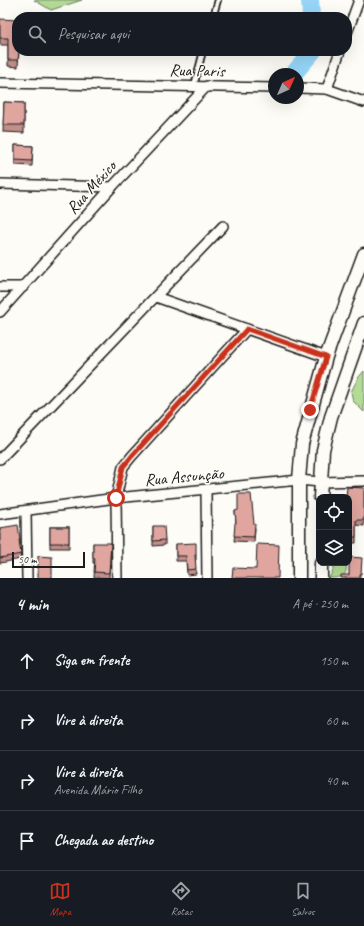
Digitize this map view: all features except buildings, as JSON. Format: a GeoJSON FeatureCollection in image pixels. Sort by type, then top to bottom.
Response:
{"type":"FeatureCollection","features":[{"type":"Feature","properties":{"kind":"main road"},"geometry":{"type":"LineString","coordinates":[[299,578],[299,480],[302,444],[326,357],[364,254]]}},
{"type":"Feature","properties":{"kind":"main road"},"geometry":{"type":"LineString","coordinates":[[320,494],[323,450],[331,416],[364,323]]}},
{"type":"Feature","properties":{"kind":"main road"},"geometry":{"type":"LineString","coordinates":[[320,566],[321,578]]}},
{"type":"Feature","properties":{"kind":"street"},"geometry":{"type":"LineString","coordinates":[[352,19],[359,0]]}},
{"type":"Feature","properties":{"kind":"street"},"geometry":{"type":"LineString","coordinates":[[327,89],[338,56]]}},
{"type":"Feature","properties":{"kind":"street","name":"Rua Paris"},"geometry":{"type":"LineString","coordinates":[[0,84],[268,88]]}},
{"type":"Feature","properties":{"kind":"street","name":"Rua México"},"geometry":{"type":"LineString","coordinates":[[0,312],[112,187],[207,86]]}},
{"type":"Feature","properties":{"kind":"street"},"geometry":{"type":"LineString","coordinates":[[304,88],[327,89],[364,102]]}},
{"type":"Feature","properties":{"kind":"street"},"geometry":{"type":"LineString","coordinates":[[0,184],[112,187]]}},
{"type":"Feature","properties":{"kind":"street"},"geometry":{"type":"LineString","coordinates":[[0,459],[223,226]]}},
{"type":"Feature","properties":{"kind":"street"},"geometry":{"type":"LineString","coordinates":[[0,287],[22,287]]}},
{"type":"Feature","properties":{"kind":"street"},"geometry":{"type":"LineString","coordinates":[[156,297],[326,357]]}},
{"type":"Feature","properties":{"kind":"street"},"geometry":{"type":"LineString","coordinates":[[117,578],[116,498],[123,467],[247,329]]}},
{"type":"Feature","properties":{"kind":"street","name":"Rua Assunção"},"geometry":{"type":"LineString","coordinates":[[0,514],[116,498],[299,480],[320,482],[364,481]]}},
{"type":"Feature","properties":{"kind":"street"},"geometry":{"type":"LineString","coordinates":[[206,490],[207,578]]}},
{"type":"Feature","properties":{"kind":"street"},"geometry":{"type":"LineString","coordinates":[[26,511],[27,578]]}},
{"type":"Feature","properties":{"kind":"lane"},"geometry":{"type":"LineString","coordinates":[[214,12],[218,0]]}},
{"type":"Feature","properties":{"kind":"lane"},"geometry":{"type":"LineString","coordinates":[[194,86],[203,56]]}},
{"type":"Feature","properties":{"kind":"green space"},"geometry":{"type":"Polygon","coordinates":[[[34,0],[82,0],[51,10],[34,0]]]}},
{"type":"Feature","properties":{"kind":"green space"},"geometry":{"type":"Polygon","coordinates":[[[364,371],[364,412],[353,401],[351,392],[358,378],[364,371]]]}},
{"type":"Feature","properties":{"kind":"green space"},"geometry":{"type":"Polygon","coordinates":[[[334,566],[346,566],[346,571],[343,576],[329,578],[334,566]]]}},
{"type":"Feature","properties":{"kind":"waterway"},"geometry":{"type":"LineString","coordinates":[[310,0],[311,12]]}},
{"type":"Feature","properties":{"kind":"waterway"},"geometry":{"type":"LineString","coordinates":[[298,68],[309,56]]}},
{"type":"Feature","properties":{"kind":"route"},"geometry":{"type":"LineString","coordinates":[[116,498],[123,467],[247,329],[326,357],[310,410]]}}]}
